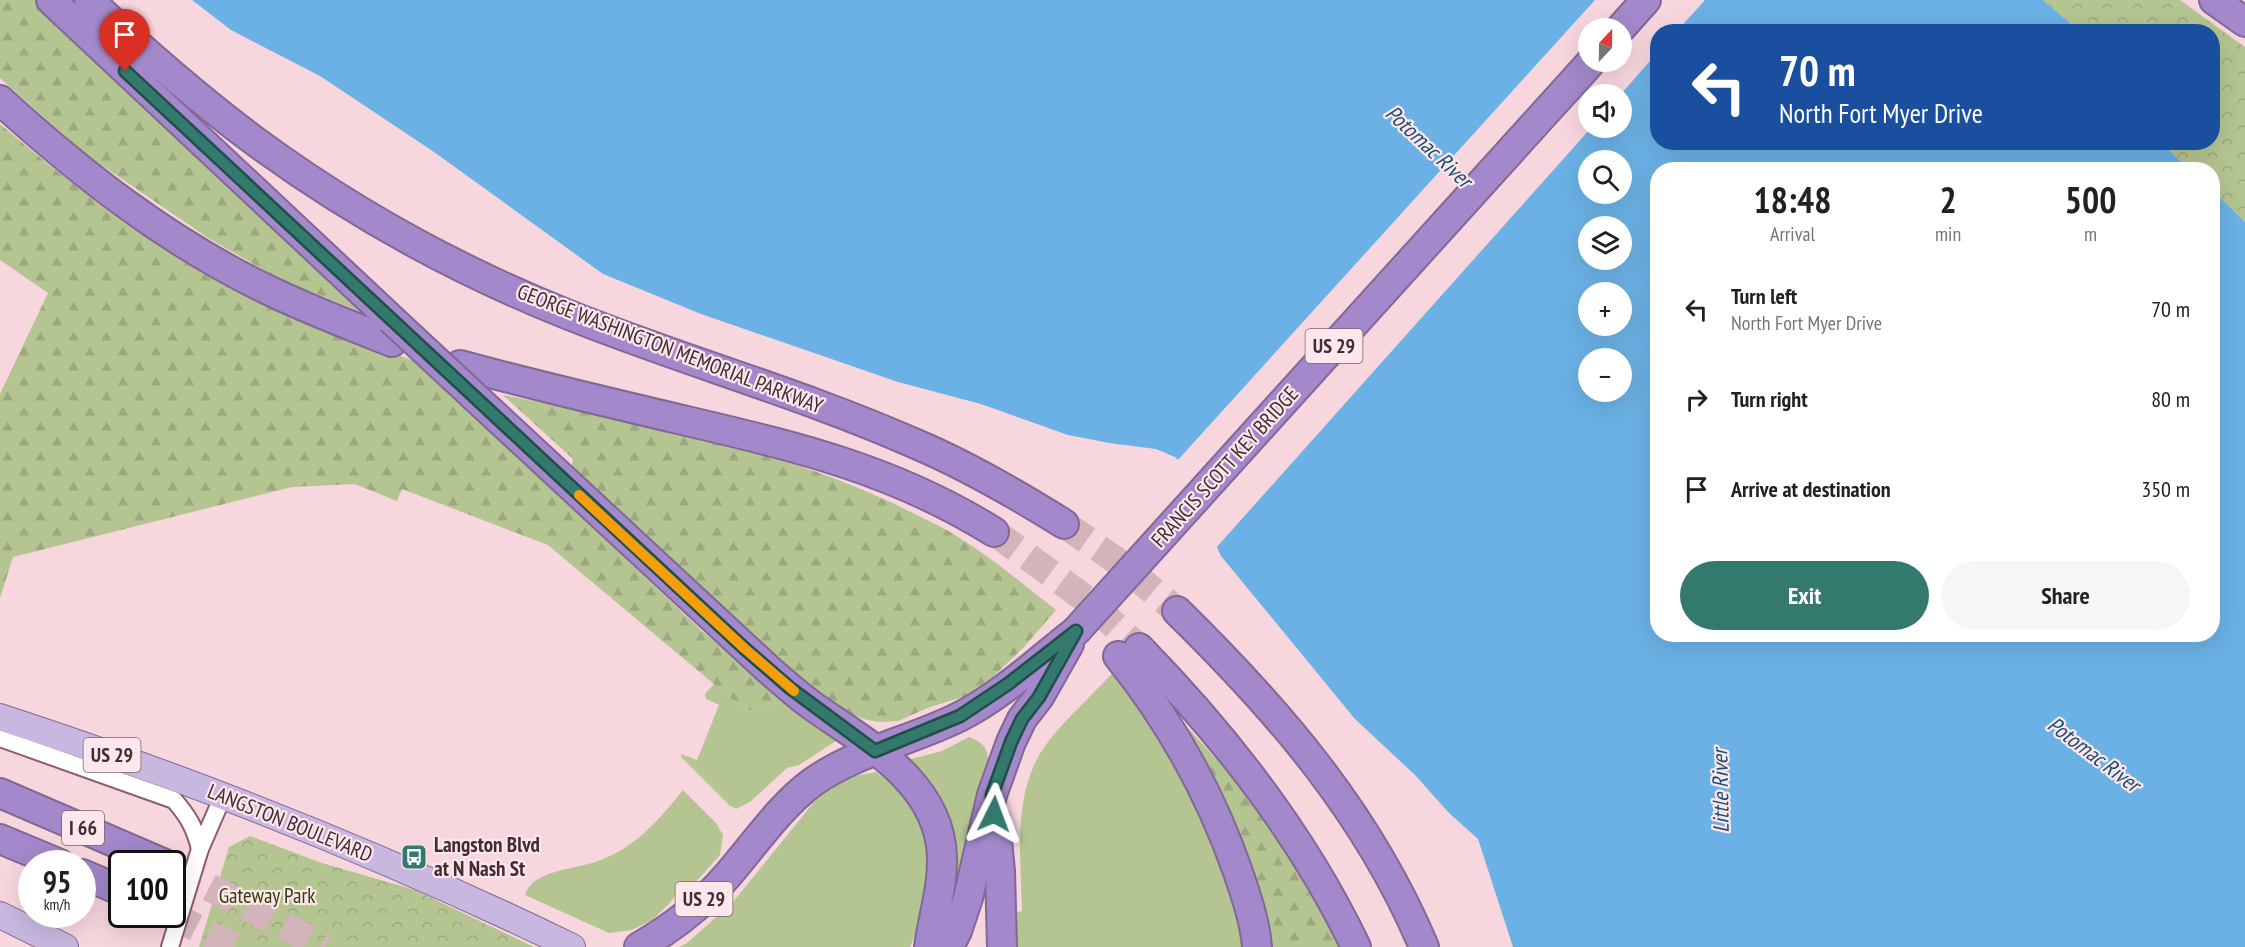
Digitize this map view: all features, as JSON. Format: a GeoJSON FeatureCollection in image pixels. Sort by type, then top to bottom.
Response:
{"type":"FeatureCollection","features":[{"type":"Feature","properties":{"kind":"highway"},"geometry":{"type":"LineString","coordinates":[[51,0],[391,331],[477,399],[768,669],[812,706],[875,751],[914,784],[926,802],[940,837],[942,856],[942,879],[929,947]]}},
{"type":"Feature","properties":{"kind":"highway","name":"GEORGE WASHINGTON MEMORIAL PARKWAY"},"geometry":{"type":"LineString","coordinates":[[89,0],[173,76],[256,142],[341,200],[402,235],[497,284],[561,312],[915,443],[1005,488],[1064,524]]}},
{"type":"Feature","properties":{"kind":"highway"},"geometry":{"type":"LineString","coordinates":[[1630,18],[1646,0]]}},
{"type":"Feature","properties":{"kind":"highway"},"geometry":{"type":"LineString","coordinates":[[2214,0],[2245,22]]}},
{"type":"Feature","properties":{"kind":"highway"},"geometry":{"type":"LineString","coordinates":[[2238,0],[2245,6]]}},
{"type":"Feature","properties":{"kind":"highway","name":"FRANCIS SCOTT KEY BRIDGE"},"geometry":{"type":"LineString","coordinates":[[1076,631],[1582,72]]}},
{"type":"Feature","properties":{"kind":"highway"},"geometry":{"type":"LineString","coordinates":[[0,100],[88,176],[174,237],[264,288],[391,331]]}},
{"type":"Feature","properties":{"kind":"highway"},"geometry":{"type":"LineString","coordinates":[[460,365],[524,383],[790,446],[857,466],[940,500],[994,532]]}},
{"type":"Feature","properties":{"kind":"highway"},"geometry":{"type":"LineString","coordinates":[[1177,611],[1256,690],[1343,799],[1382,861],[1425,947]]}},
{"type":"Feature","properties":{"kind":"highway","name":"US 29"},"geometry":{"type":"LineString","coordinates":[[639,947],[673,926],[702,901],[726,877],[786,807],[811,783],[834,768],[960,716],[1008,684],[1076,631]]}},
{"type":"Feature","properties":{"kind":"highway","name":"US 29"},"geometry":{"type":"LineString","coordinates":[[949,947],[968,898],[992,795],[1011,742],[1022,719],[1039,697],[1076,631]]}},
{"type":"Feature","properties":{"kind":"highway"},"geometry":{"type":"LineString","coordinates":[[1257,947],[1254,923],[1244,891],[1203,785],[1148,694],[1129,652],[1209,724],[1259,788],[1322,884],[1356,947]]}},
{"type":"Feature","properties":{"kind":"highway","name":"I 66"},"geometry":{"type":"LineString","coordinates":[[0,793],[132,850]]}},
{"type":"Feature","properties":{"kind":"highway"},"geometry":{"type":"LineString","coordinates":[[992,795],[1000,871],[1002,947]]}},
{"type":"Feature","properties":{"kind":"highway","name":"I 66"},"geometry":{"type":"LineString","coordinates":[[0,839],[26,850]]}},
{"type":"Feature","properties":{"kind":"main road","name":"LANGSTON BOULEVARD"},"geometry":{"type":"LineString","coordinates":[[0,717],[123,759],[319,833],[420,876],[572,947]]}},
{"type":"Feature","properties":{"kind":"main road"},"geometry":{"type":"LineString","coordinates":[[0,915],[65,947]]}},
{"type":"Feature","properties":{"kind":"street"},"geometry":{"type":"LineString","coordinates":[[0,738],[174,800],[188,816],[200,849]]}},
{"type":"Feature","properties":{"kind":"street"},"geometry":{"type":"LineString","coordinates":[[170,947],[200,849],[223,796]]}},
{"type":"Feature","properties":{"kind":"green space"},"geometry":{"type":"Polygon","coordinates":[[[0,0],[37,0],[368,315],[278,278],[208,238],[84,153],[0,78],[0,0]]]}},
{"type":"Feature","properties":{"kind":"green space"},"geometry":{"type":"Polygon","coordinates":[[[2043,0],[2180,0],[2213,24],[2071,24],[2043,0]]]}},
{"type":"Feature","properties":{"kind":"green space"},"geometry":{"type":"Polygon","coordinates":[[[2220,29],[2245,47],[2245,222],[2220,198],[2220,162],[2181,162],[2169,150],[2220,150],[2220,29]]]}},
{"type":"Feature","properties":{"kind":"green space"},"geometry":{"type":"Polygon","coordinates":[[[0,124],[117,218],[192,265],[255,298],[425,365],[477,418],[702,631],[787,701],[746,711],[548,545],[402,489],[397,501],[355,484],[292,487],[13,557],[0,598],[0,394],[48,293],[0,260],[0,124]]]}},
{"type":"Feature","properties":{"kind":"green space"},"geometry":{"type":"Polygon","coordinates":[[[503,395],[659,427],[710,440],[811,470],[861,489],[950,532],[991,559],[1056,610],[1024,647],[993,677],[969,695],[930,707],[898,721],[867,720],[837,709],[772,658],[571,473],[573,459],[503,395]]]}},
{"type":"Feature","properties":{"kind":"green space"},"geometry":{"type":"Polygon","coordinates":[[[1117,668],[1220,840],[1250,947],[1011,947],[1012,914],[1022,911],[1021,824],[1028,781],[1036,761],[1048,742],[1117,668]]]}},
{"type":"Feature","properties":{"kind":"green space"},"geometry":{"type":"Polygon","coordinates":[[[714,684],[746,711],[787,701],[832,734],[836,741],[799,765],[787,768],[750,802],[736,809],[729,805],[681,757],[681,754],[697,760],[719,705],[706,699],[705,694],[714,684]]]}},
{"type":"Feature","properties":{"kind":"green space"},"geometry":{"type":"Polygon","coordinates":[[[1189,729],[1246,792],[1290,851],[1344,947],[1266,947],[1236,833],[1189,729]]]}},
{"type":"Feature","properties":{"kind":"green space"},"geometry":{"type":"Polygon","coordinates":[[[969,737],[984,746],[988,763],[955,883],[955,844],[947,812],[932,783],[918,769],[909,764],[911,759],[942,751],[969,737]]]}},
{"type":"Feature","properties":{"kind":"green space"},"geometry":{"type":"Polygon","coordinates":[[[876,772],[897,788],[913,810],[931,847],[922,917],[910,947],[679,947],[687,943],[733,902],[814,802],[835,786],[854,776],[876,772]]]}},
{"type":"Feature","properties":{"kind":"green space"},"geometry":{"type":"Polygon","coordinates":[[[683,790],[716,823],[723,835],[720,855],[695,883],[680,889],[668,905],[652,920],[632,930],[609,933],[525,895],[536,880],[546,875],[598,861],[624,849],[665,812],[683,790]]]}},
{"type":"Feature","properties":{"kind":"green space","name":"Gateway Park"},"geometry":{"type":"Polygon","coordinates":[[[250,836],[322,863],[415,890],[534,947],[199,947],[229,847],[250,836]]]}},
{"type":"Feature","properties":{"kind":"water"},"geometry":{"type":"Polygon","coordinates":[[[192,0],[2043,0],[2071,24],[1650,24],[1650,150],[2169,150],[2181,162],[1650,162],[1650,642],[2220,642],[2220,198],[2245,222],[2245,947],[1513,947],[1478,839],[1449,813],[1415,775],[1355,719],[1221,556],[1209,530],[1190,472],[1175,457],[1156,449],[1068,435],[981,404],[898,382],[701,314],[603,274],[434,152],[320,76],[231,30],[192,0]]]}},
{"type":"Feature","properties":{"kind":"pier"},"geometry":{"type":"Polygon","coordinates":[[[1595,0],[1705,0],[1683,24],[1650,24],[1650,61],[1630,84],[1578,84],[1578,138],[1582,138],[1215,549],[1206,531],[1201,502],[1187,474],[1176,462],[1578,19],[1578,72],[1632,72],[1632,18],[1579,18],[1595,0]]]}},
{"type":"Feature","properties":{"kind":"tunnel"},"geometry":{"type":"LineString","coordinates":[[1064,524],[1121,564],[1177,611]]}},
{"type":"Feature","properties":{"kind":"tunnel"},"geometry":{"type":"LineString","coordinates":[[994,532],[1087,600],[1139,648]]}},
{"type":"Feature","properties":{"kind":"tunnel"},"geometry":{"type":"LineString","coordinates":[[186,875],[325,947]]}},
{"type":"Feature","properties":{"kind":"tunnel"},"geometry":{"type":"LineString","coordinates":[[186,922],[235,947]]}},
{"type":"Feature","properties":{"kind":"slow traffic"},"geometry":{"type":"LineString","coordinates":[[579,495],[744,648],[794,691]]}},
{"type":"Feature","properties":{"kind":"place","name":"Langston Blvd at N Nash St"},"geometry":{"type":"Point","coordinates":[414,857]}},
{"type":"Feature","properties":{"kind":"route"},"geometry":{"type":"LineString","coordinates":[[125,71],[744,648],[812,706],[875,751],[960,716],[1008,684],[1076,631],[1039,697],[1022,719],[1011,742],[992,795],[994,814]]}},
{"type":"Feature","properties":{"kind":"water label","name":"Potomac River"},"geometry":{"type":"Point","coordinates":[1429,146]}},
{"type":"Feature","properties":{"kind":"water label","name":"Potomac River"},"geometry":{"type":"Point","coordinates":[2094,754]}},
{"type":"Feature","properties":{"kind":"water label","name":"Little River"},"geometry":{"type":"Point","coordinates":[1720,791]}}]}
